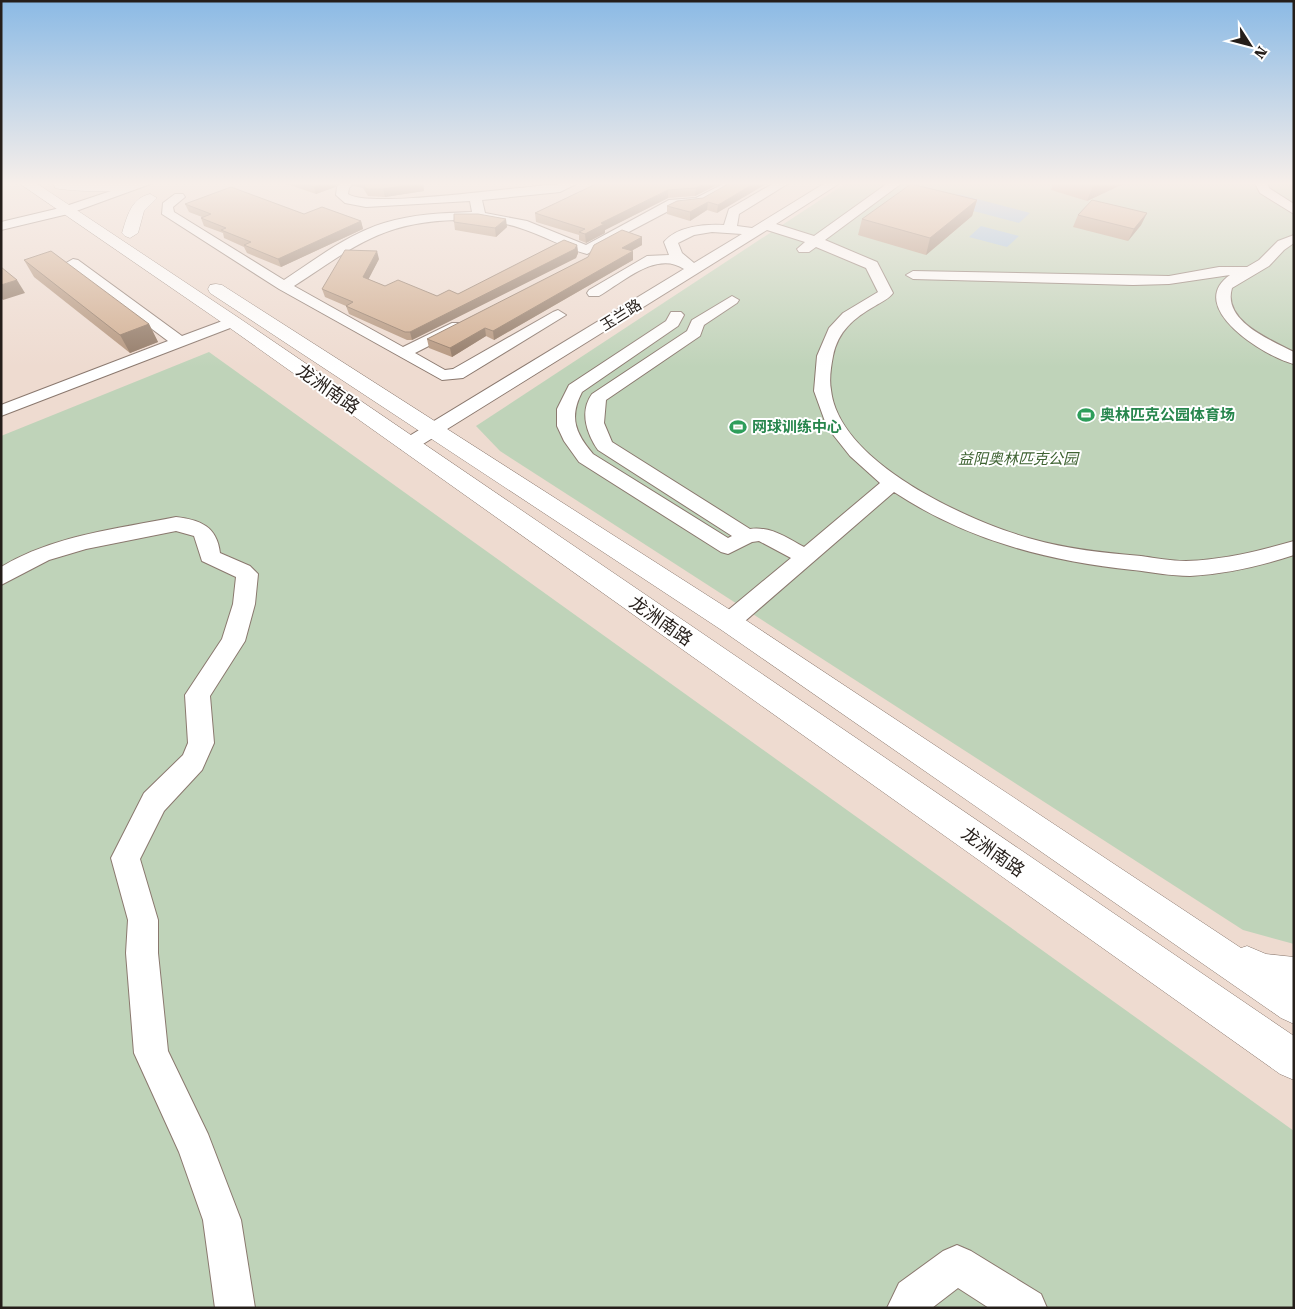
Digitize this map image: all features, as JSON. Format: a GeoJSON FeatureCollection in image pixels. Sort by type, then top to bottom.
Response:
{"type":"FeatureCollection","features":[{"type":"Feature","properties":{"kind":"main road","name":"龙洲南路"},"geometry":{"type":"LineString","coordinates":[[130,244],[233,322],[408,445],[1294,1060]]}},
{"type":"Feature","properties":{"kind":"main road","name":"龙洲南路"},"geometry":{"type":"LineString","coordinates":[[147,244],[729,622],[1294,1005]]}},
{"type":"Feature","properties":{"kind":"main road"},"geometry":{"type":"LineString","coordinates":[[1210,948],[1265,972],[1294,976]]}},
{"type":"Feature","properties":{"kind":"street"},"geometry":{"type":"LineString","coordinates":[[216,244],[284,286],[442,375],[458,374],[558,315]]}},
{"type":"Feature","properties":{"kind":"street"},"geometry":{"type":"LineString","coordinates":[[284,286],[352,244]]}},
{"type":"Feature","properties":{"kind":"street"},"geometry":{"type":"LineString","coordinates":[[563,244],[585,255],[602,244]]}},
{"type":"Feature","properties":{"kind":"street"},"geometry":{"type":"LineString","coordinates":[[673,244],[678,259]]}},
{"type":"Feature","properties":{"kind":"street","name":"玉兰路"},"geometry":{"type":"LineString","coordinates":[[408,445],[436,430],[737,244]]}},
{"type":"Feature","properties":{"kind":"street"},"geometry":{"type":"LineString","coordinates":[[800,251],[810,244]]}},
{"type":"Feature","properties":{"kind":"street"},"geometry":{"type":"LineString","coordinates":[[822,244],[828,248],[886,269],[902,286]]}},
{"type":"Feature","properties":{"kind":"street"},"geometry":{"type":"LineString","coordinates":[[1283,244],[1277,247],[1268,262],[1233,280],[1224,288],[1223,300],[1226,312],[1237,326],[1294,360]]}},
{"type":"Feature","properties":{"kind":"street"},"geometry":{"type":"LineString","coordinates":[[594,293],[652,259],[678,259],[695,270]]}},
{"type":"Feature","properties":{"kind":"street"},"geometry":{"type":"LineString","coordinates":[[73,263],[180,342]]}},
{"type":"Feature","properties":{"kind":"street"},"geometry":{"type":"LineString","coordinates":[[886,269],[902,286]]}},
{"type":"Feature","properties":{"kind":"street"},"geometry":{"type":"LineString","coordinates":[[1250,271],[1219,271],[1169,280],[902,286],[840,323],[832,336],[822,366],[821,394],[831,418],[845,440],[869,464],[911,496],[982,530],[1026,545],[1100,560],[1188,568],[1256,560],[1294,548]]}},
{"type":"Feature","properties":{"kind":"street"},"geometry":{"type":"LineString","coordinates":[[732,300],[697,323],[694,333],[598,398],[593,413],[596,431],[605,446],[747,536]]}},
{"type":"Feature","properties":{"kind":"street"},"geometry":{"type":"LineString","coordinates":[[641,303],[697,323]]}},
{"type":"Feature","properties":{"kind":"street"},"geometry":{"type":"LineString","coordinates":[[676,315],[673,323],[575,389],[566,404],[563,422],[571,440],[586,458],[728,547],[747,536],[762,534],[806,557]]}},
{"type":"Feature","properties":{"kind":"street"},"geometry":{"type":"LineString","coordinates":[[403,353],[472,318]]}},
{"type":"Feature","properties":{"kind":"street"},"geometry":{"type":"LineString","coordinates":[[1,411],[233,322]]}},
{"type":"Feature","properties":{"kind":"street"},"geometry":{"type":"LineString","coordinates":[[729,622],[893,482]]}},
{"type":"Feature","properties":{"kind":"street"},"geometry":{"type":"LineString","coordinates":[[1,577],[16,566],[64,546],[176,524],[192,525],[204,532],[209,542],[210,556],[220,563],[238,568],[247,574],[244,604],[233,641],[196,695],[201,743],[193,762],[154,802],[125,858],[143,920],[142,953],[151,1053],[195,1147],[222,1220],[236,1308]]}},
{"type":"Feature","properties":{"kind":"street"},"geometry":{"type":"LineString","coordinates":[[906,1308],[913,1297],[957,1265],[1027,1308]]}},
{"type":"Feature","properties":{"kind":"green space","name":"益阳奥林匹克公园"},"geometry":{"type":"Polygon","coordinates":[[[753,244],[1294,244],[1294,944],[1243,930],[500,451],[476,426],[753,244]]]}},
{"type":"Feature","properties":{"kind":"green space"},"geometry":{"type":"Polygon","coordinates":[[[209,352],[1294,1131],[1294,1308],[1,1308],[1,436],[209,352]]]}},
{"type":"Feature","properties":{"kind":"water"},"geometry":{"type":"Polygon","coordinates":[[[996,244],[1010,244],[1007,247],[996,244]]]}},
{"type":"Feature","properties":{"kind":"building"},"geometry":{"type":"Polygon","coordinates":[[[246,244],[311,244],[278,259],[244,245],[246,244]]]}},
{"type":"Feature","properties":{"kind":"building"},"geometry":{"type":"Polygon","coordinates":[[[556,244],[577,245],[575,249],[410,332],[405,332],[348,307],[346,306],[353,302],[322,289],[345,250],[377,251],[363,277],[385,286],[398,280],[437,296],[449,290],[458,294],[556,244]]]}},
{"type":"Feature","properties":{"kind":"building"},"geometry":{"type":"Polygon","coordinates":[[[629,244],[622,248],[633,251],[493,331],[485,328],[450,348],[427,339],[588,257],[594,245],[629,244]]]}},
{"type":"Feature","properties":{"kind":"building"},"geometry":{"type":"Polygon","coordinates":[[[51,251],[149,324],[120,335],[24,260],[51,251]]]}},
{"type":"Feature","properties":{"kind":"building"},"geometry":{"type":"Polygon","coordinates":[[[1,267],[17,280],[1,285],[1,267]]]}},
{"type":"Feature","properties":{"kind":"place","name":"奥林匹克公园体育场"},"geometry":{"type":"Point","coordinates":[1086,415]}},
{"type":"Feature","properties":{"kind":"place","name":"网球训练中心"},"geometry":{"type":"Point","coordinates":[738,427]}}]}
